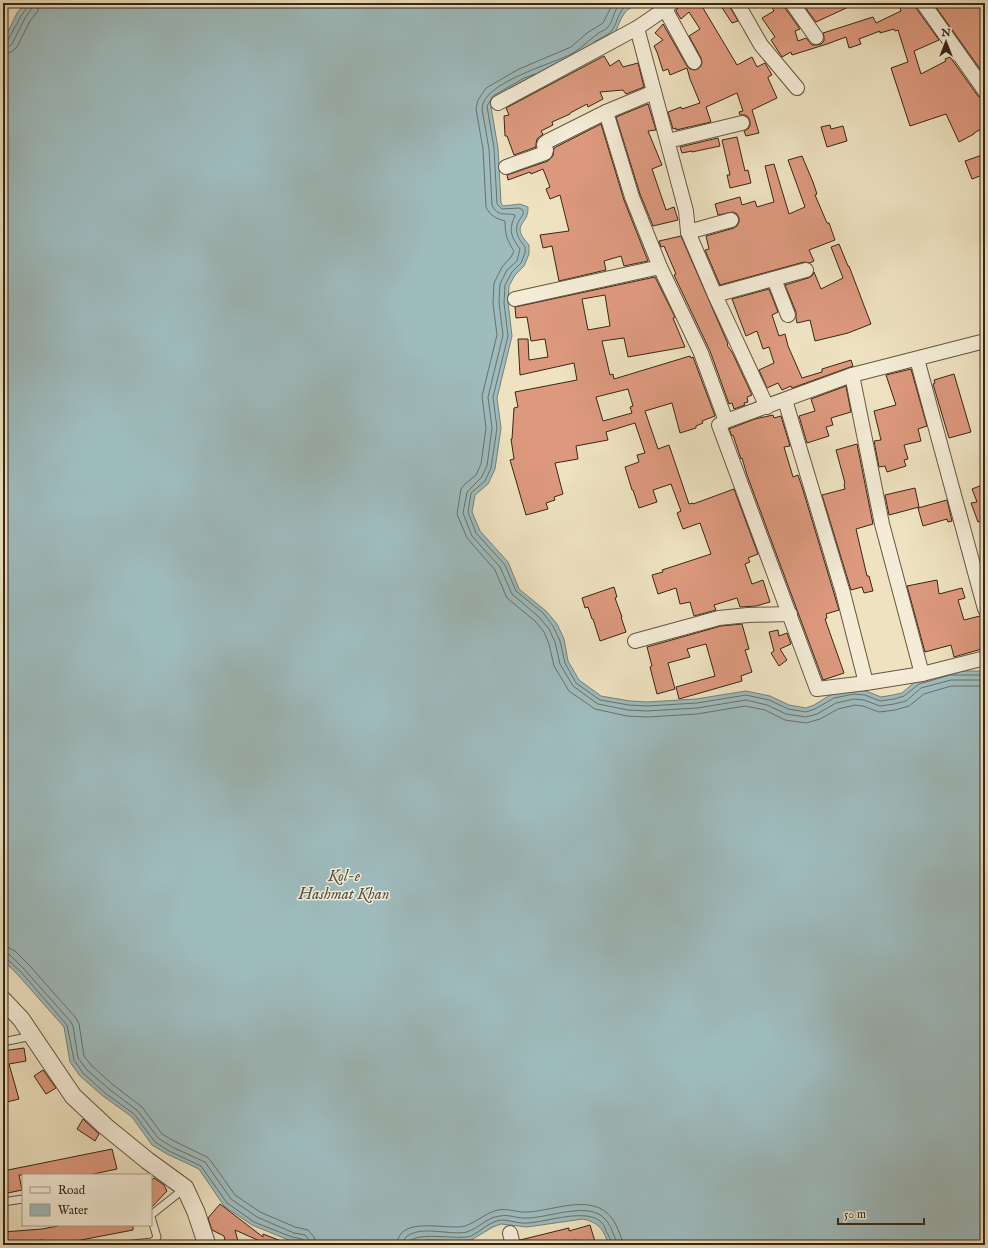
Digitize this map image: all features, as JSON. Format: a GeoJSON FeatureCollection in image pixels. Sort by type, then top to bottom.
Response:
{"type":"FeatureCollection","features":[{"type":"Feature","properties":{"kind":"street"},"geometry":{"type":"LineString","coordinates":[[737,3],[761,45],[797,88]]}},
{"type":"Feature","properties":{"kind":"street"},"geometry":{"type":"LineString","coordinates":[[792,3],[816,37]]}},
{"type":"Feature","properties":{"kind":"street"},"geometry":{"type":"LineString","coordinates":[[923,3],[985,91]]}},
{"type":"Feature","properties":{"kind":"street"},"geometry":{"type":"LineString","coordinates":[[498,103],[637,28],[668,6],[694,62]]}},
{"type":"Feature","properties":{"kind":"street"},"geometry":{"type":"LineString","coordinates":[[637,28],[686,211],[688,232],[715,295],[767,407]]}},
{"type":"Feature","properties":{"kind":"street"},"geometry":{"type":"LineString","coordinates":[[506,167],[544,153],[546,150],[544,146],[548,140],[606,112],[654,92]]}},
{"type":"Feature","properties":{"kind":"street"},"geometry":{"type":"LineString","coordinates":[[606,112],[632,197],[660,267],[700,353],[726,421]]}},
{"type":"Feature","properties":{"kind":"street"},"geometry":{"type":"LineString","coordinates":[[668,141],[742,123]]}},
{"type":"Feature","properties":{"kind":"street"},"geometry":{"type":"LineString","coordinates":[[688,232],[731,220]]}},
{"type":"Feature","properties":{"kind":"street"},"geometry":{"type":"LineString","coordinates":[[515,299],[660,267]]}},
{"type":"Feature","properties":{"kind":"street"},"geometry":{"type":"LineString","coordinates":[[715,295],[806,270]]}},
{"type":"Feature","properties":{"kind":"street"},"geometry":{"type":"LineString","coordinates":[[774,279],[788,315]]}},
{"type":"Feature","properties":{"kind":"street"},"geometry":{"type":"LineString","coordinates":[[985,341],[852,375],[726,421],[719,425],[817,689],[922,674],[985,658]]}},
{"type":"Feature","properties":{"kind":"street"},"geometry":{"type":"LineString","coordinates":[[917,359],[985,608]]}},
{"type":"Feature","properties":{"kind":"street"},"geometry":{"type":"LineString","coordinates":[[852,375],[882,524],[922,674]]}},
{"type":"Feature","properties":{"kind":"street"},"geometry":{"type":"LineString","coordinates":[[785,400],[843,594],[866,683]]}},
{"type":"Feature","properties":{"kind":"street"},"geometry":{"type":"LineString","coordinates":[[635,641],[719,618],[748,615],[790,614]]}},
{"type":"Feature","properties":{"kind":"street"},"geometry":{"type":"LineString","coordinates":[[3,1000],[21,1019],[74,1096],[105,1126],[148,1161],[185,1188],[196,1212],[207,1245]]}},
{"type":"Feature","properties":{"kind":"lane"},"geometry":{"type":"LineString","coordinates":[[3,1042],[32,1036]]}},
{"type":"Feature","properties":{"kind":"lane"},"geometry":{"type":"LineString","coordinates":[[152,1215],[185,1188]]}},
{"type":"Feature","properties":{"kind":"lane"},"geometry":{"type":"LineString","coordinates":[[3,1202],[22,1199]]}},
{"type":"Feature","properties":{"kind":"lane"},"geometry":{"type":"LineString","coordinates":[[123,1245],[152,1242],[155,1240],[157,1237],[152,1220]]}},
{"type":"Feature","properties":{"kind":"water","name":"Kol-e Hashmat Khan"},"geometry":{"type":"Polygon","coordinates":[[[25,3],[657,3],[629,9],[622,17],[615,33],[495,100],[491,107],[498,148],[501,203],[503,206],[520,204],[528,207],[528,213],[520,228],[523,238],[529,245],[529,254],[524,266],[515,275],[509,286],[508,302],[512,336],[497,398],[501,428],[495,469],[488,484],[475,495],[472,512],[480,531],[508,562],[519,589],[546,611],[557,624],[564,639],[568,661],[579,680],[601,696],[630,701],[647,702],[696,699],[746,691],[770,696],[789,705],[806,708],[832,694],[853,690],[866,691],[881,697],[902,693],[917,680],[950,671],[985,671],[985,1245],[608,1245],[603,1231],[593,1222],[583,1219],[527,1227],[501,1224],[471,1240],[462,1241],[427,1240],[406,1245],[310,1245],[291,1241],[252,1225],[224,1206],[199,1169],[152,1145],[132,1117],[103,1096],[80,1076],[70,1062],[64,1027],[3,960],[3,42],[17,13],[25,3]]]}},
{"type":"Feature","properties":{"kind":"building"},"geometry":{"type":"Polygon","coordinates":[[[679,3],[700,3],[737,65],[752,57],[757,67],[765,63],[772,75],[768,78],[777,98],[752,110],[759,133],[746,136],[744,131],[750,126],[750,121],[745,115],[740,115],[739,112],[743,111],[737,93],[706,107],[711,122],[676,130],[676,128],[673,129],[668,112],[681,107],[682,109],[700,103],[687,68],[670,75],[668,69],[663,71],[654,46],[663,40],[655,33],[663,24],[690,69],[698,69],[702,62],[689,36],[700,29],[689,12],[681,19],[676,11],[679,3]]]}},
{"type":"Feature","properties":{"kind":"building"},"geometry":{"type":"Polygon","coordinates":[[[719,3],[729,3],[738,21],[732,23],[719,3]]]}},
{"type":"Feature","properties":{"kind":"building"},"geometry":{"type":"Polygon","coordinates":[[[776,3],[784,3],[785,8],[800,29],[795,31],[798,41],[806,38],[812,45],[816,45],[821,44],[824,41],[823,33],[873,17],[876,23],[901,11],[898,3],[915,3],[916,8],[939,40],[914,51],[921,74],[946,61],[945,59],[950,57],[978,96],[985,99],[985,127],[959,142],[946,114],[910,126],[891,68],[908,62],[898,30],[895,31],[894,29],[880,33],[880,31],[859,39],[861,44],[849,48],[846,37],[792,55],[791,52],[782,57],[771,40],[775,37],[762,18],[774,11],[771,6],[776,3]]]}},
{"type":"Feature","properties":{"kind":"building"},"geometry":{"type":"Polygon","coordinates":[[[802,3],[857,3],[816,22],[802,3]]]}},
{"type":"Feature","properties":{"kind":"building"},"geometry":{"type":"Polygon","coordinates":[[[933,3],[985,3],[985,76],[933,3]]]}},
{"type":"Feature","properties":{"kind":"building"},"geometry":{"type":"Polygon","coordinates":[[[604,56],[610,66],[619,60],[623,67],[638,63],[644,87],[626,94],[623,90],[600,92],[603,99],[588,107],[587,104],[552,122],[553,125],[541,131],[543,134],[537,139],[536,147],[514,155],[507,136],[505,136],[504,116],[509,115],[506,108],[604,56]]]}},
{"type":"Feature","properties":{"kind":"building"},"geometry":{"type":"Polygon","coordinates":[[[648,104],[656,130],[648,131],[662,165],[652,169],[666,210],[674,207],[678,220],[653,226],[640,194],[616,117],[648,104]]]}},
{"type":"Feature","properties":{"kind":"building"},"geometry":{"type":"Polygon","coordinates":[[[601,124],[624,200],[648,261],[624,266],[621,256],[604,261],[606,270],[559,281],[552,246],[543,248],[540,235],[569,231],[560,195],[550,199],[546,189],[550,187],[543,169],[508,180],[507,175],[548,161],[553,156],[554,148],[601,124]]]}},
{"type":"Feature","properties":{"kind":"building"},"geometry":{"type":"Polygon","coordinates":[[[830,125],[831,129],[843,126],[847,141],[827,147],[821,127],[830,125]]]}},
{"type":"Feature","properties":{"kind":"building"},"geometry":{"type":"Polygon","coordinates":[[[737,137],[745,171],[748,170],[751,183],[730,188],[727,175],[730,175],[722,140],[737,137]]]}},
{"type":"Feature","properties":{"kind":"building"},"geometry":{"type":"Polygon","coordinates":[[[718,138],[720,146],[682,153],[680,147],[718,138]]]}},
{"type":"Feature","properties":{"kind":"building"},"geometry":{"type":"Polygon","coordinates":[[[985,154],[985,174],[972,179],[965,161],[985,154]]]}},
{"type":"Feature","properties":{"kind":"building"},"geometry":{"type":"Polygon","coordinates":[[[802,156],[817,194],[815,195],[827,223],[829,223],[835,240],[809,250],[814,261],[810,263],[804,262],[720,285],[705,250],[709,249],[706,236],[734,228],[739,222],[739,218],[737,214],[733,212],[718,215],[715,204],[740,197],[742,205],[755,201],[757,207],[774,202],[765,166],[774,164],[789,214],[805,207],[788,160],[802,156]]]}},
{"type":"Feature","properties":{"kind":"building"},"geometry":{"type":"Polygon","coordinates":[[[681,236],[728,344],[727,345],[733,354],[752,395],[747,397],[748,402],[744,403],[745,405],[734,409],[732,403],[729,404],[710,351],[674,275],[676,274],[664,246],[661,247],[659,241],[681,236]]]}},
{"type":"Feature","properties":{"kind":"building"},"geometry":{"type":"Polygon","coordinates":[[[839,244],[871,324],[848,333],[815,341],[810,320],[797,323],[796,312],[785,285],[808,278],[812,276],[814,272],[821,289],[843,278],[831,247],[839,244]]]}},
{"type":"Feature","properties":{"kind":"building"},"geometry":{"type":"Polygon","coordinates":[[[655,277],[675,317],[673,318],[685,347],[628,357],[624,338],[602,341],[610,375],[613,374],[614,379],[690,356],[691,358],[693,357],[715,416],[702,421],[703,423],[696,426],[696,428],[680,433],[672,403],[645,411],[658,449],[669,445],[689,504],[693,504],[734,489],[758,554],[748,558],[750,562],[745,564],[752,584],[763,580],[770,602],[756,606],[740,607],[737,598],[714,605],[716,610],[694,616],[690,602],[680,604],[676,588],[658,594],[652,575],[663,572],[662,570],[711,554],[700,523],[683,529],[677,513],[681,511],[671,484],[653,490],[657,502],[639,508],[625,467],[639,462],[637,455],[645,453],[635,423],[606,432],[608,440],[576,446],[578,459],[555,463],[563,494],[554,497],[555,500],[546,503],[548,509],[526,515],[510,460],[514,459],[511,439],[514,408],[518,407],[515,392],[577,380],[574,363],[520,375],[518,339],[528,339],[529,360],[548,357],[545,339],[531,341],[527,317],[516,318],[515,307],[655,277]],[[605,295],[582,299],[588,330],[610,326],[605,295]],[[628,389],[596,397],[603,421],[632,413],[630,407],[633,406],[628,389]]]}},
{"type":"Feature","properties":{"kind":"building"},"geometry":{"type":"Polygon","coordinates":[[[769,289],[778,312],[772,315],[779,336],[785,334],[788,346],[802,378],[822,372],[822,369],[851,360],[853,366],[792,388],[791,386],[782,390],[778,383],[767,388],[759,370],[774,363],[769,347],[763,349],[757,331],[746,336],[732,299],[769,289]]]}},
{"type":"Feature","properties":{"kind":"building"},"geometry":{"type":"Polygon","coordinates":[[[911,369],[927,426],[918,429],[921,441],[904,445],[908,459],[904,460],[906,466],[887,472],[885,466],[879,467],[874,441],[881,440],[874,411],[896,405],[886,375],[911,369]]]}},
{"type":"Feature","properties":{"kind":"building"},"geometry":{"type":"Polygon","coordinates":[[[954,374],[971,432],[949,438],[933,384],[935,383],[934,380],[954,374]]]}},
{"type":"Feature","properties":{"kind":"building"},"geometry":{"type":"Polygon","coordinates":[[[846,386],[851,412],[831,418],[833,425],[826,427],[829,436],[807,443],[799,416],[815,411],[811,399],[846,386]]]}},
{"type":"Feature","properties":{"kind":"building"},"geometry":{"type":"Polygon","coordinates":[[[773,415],[774,418],[781,416],[790,446],[784,447],[793,477],[798,475],[839,610],[826,614],[827,618],[825,619],[844,673],[823,680],[742,458],[741,459],[733,435],[732,436],[729,429],[755,419],[773,415]]]}},
{"type":"Feature","properties":{"kind":"building"},"geometry":{"type":"Polygon","coordinates":[[[857,444],[873,524],[856,529],[867,576],[869,576],[873,591],[864,593],[862,587],[851,590],[822,495],[845,489],[845,483],[836,450],[857,444]]]}},
{"type":"Feature","properties":{"kind":"building"},"geometry":{"type":"Polygon","coordinates":[[[985,484],[985,521],[978,522],[971,503],[977,502],[972,489],[985,484]]]}},
{"type":"Feature","properties":{"kind":"building"},"geometry":{"type":"Polygon","coordinates":[[[915,488],[919,507],[889,515],[885,495],[915,488]]]}},
{"type":"Feature","properties":{"kind":"building"},"geometry":{"type":"Polygon","coordinates":[[[947,500],[952,521],[948,522],[947,519],[923,526],[918,508],[947,500]]]}},
{"type":"Feature","properties":{"kind":"building"},"geometry":{"type":"Polygon","coordinates":[[[937,580],[939,594],[962,588],[965,598],[958,600],[964,620],[980,616],[985,617],[985,648],[954,657],[951,645],[925,652],[907,586],[937,580]]]}},
{"type":"Feature","properties":{"kind":"building"},"geometry":{"type":"Polygon","coordinates":[[[614,587],[617,597],[615,598],[626,632],[600,641],[588,607],[585,608],[582,598],[614,587]]]}},
{"type":"Feature","properties":{"kind":"building"},"geometry":{"type":"Polygon","coordinates":[[[742,624],[749,649],[745,650],[752,672],[741,676],[742,681],[679,699],[676,687],[715,676],[706,644],[687,649],[690,657],[668,663],[675,689],[657,694],[650,667],[652,666],[647,647],[721,626],[742,624]]]}},
{"type":"Feature","properties":{"kind":"building"},"geometry":{"type":"Polygon","coordinates":[[[778,630],[779,636],[787,633],[791,644],[780,649],[787,660],[779,666],[771,653],[774,651],[769,632],[778,630]]]}},
{"type":"Feature","properties":{"kind":"building"},"geometry":{"type":"Polygon","coordinates":[[[24,1048],[26,1061],[9,1064],[19,1099],[3,1103],[3,1051],[24,1048]]]}},
{"type":"Feature","properties":{"kind":"building"},"geometry":{"type":"Polygon","coordinates":[[[43,1070],[56,1088],[46,1094],[34,1076],[43,1070]]]}},
{"type":"Feature","properties":{"kind":"building"},"geometry":{"type":"Polygon","coordinates":[[[83,1119],[99,1134],[95,1141],[77,1129],[83,1119]]]}},
{"type":"Feature","properties":{"kind":"building"},"geometry":{"type":"Polygon","coordinates":[[[112,1149],[117,1169],[94,1174],[22,1174],[19,1175],[22,1190],[3,1194],[3,1171],[112,1149]]]}},
{"type":"Feature","properties":{"kind":"building"},"geometry":{"type":"Polygon","coordinates":[[[154,1178],[164,1185],[167,1191],[152,1207],[152,1180],[154,1178]]]}},
{"type":"Feature","properties":{"kind":"building"},"geometry":{"type":"Polygon","coordinates":[[[220,1204],[263,1237],[263,1234],[289,1244],[262,1245],[262,1242],[235,1230],[239,1245],[226,1245],[224,1236],[212,1230],[208,1218],[220,1204]]]}},
{"type":"Feature","properties":{"kind":"building"},"geometry":{"type":"Polygon","coordinates":[[[590,1225],[596,1245],[578,1245],[576,1240],[555,1245],[521,1245],[520,1240],[569,1228],[569,1231],[590,1225]]]}},
{"type":"Feature","properties":{"kind":"building"},"geometry":{"type":"Polygon","coordinates":[[[58,1226],[133,1226],[133,1230],[60,1245],[43,1245],[43,1240],[3,1244],[3,1232],[42,1229],[58,1226]]]}}]}
